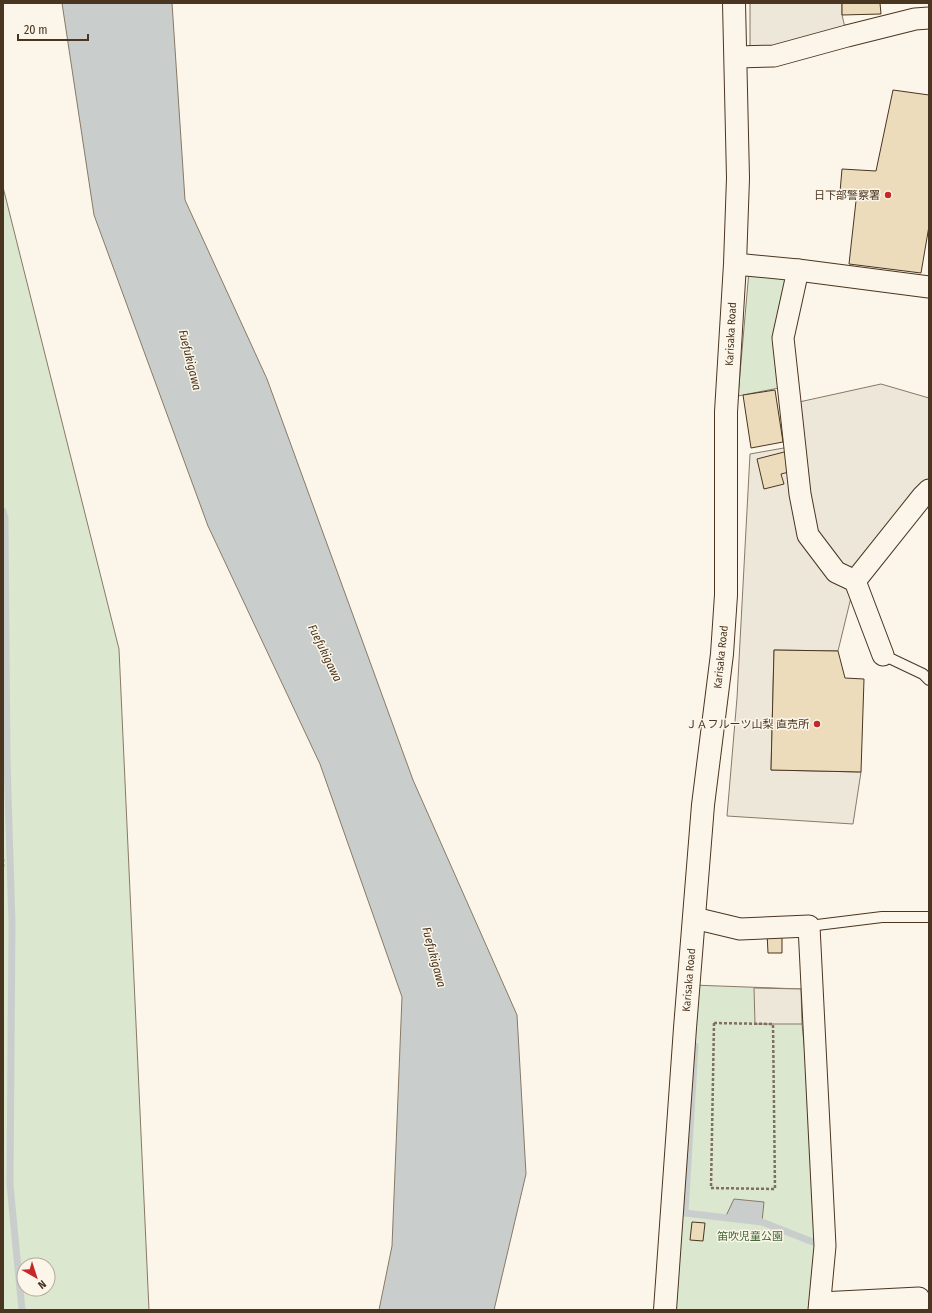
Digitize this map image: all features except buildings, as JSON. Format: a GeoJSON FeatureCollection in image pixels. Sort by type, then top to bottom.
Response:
{"type":"FeatureCollection","features":[{"type":"Feature","properties":{"kind":"highway","name":"Karisaka Road"},"geometry":{"type":"LineString","coordinates":[[665,1310],[703,805],[722,654],[726,596],[726,412],[735,264],[738,178],[734,3]]}},
{"type":"Feature","properties":{"kind":"street"},"geometry":{"type":"LineString","coordinates":[[736,57],[774,56],[920,14]]}},
{"type":"Feature","properties":{"kind":"street"},"geometry":{"type":"LineString","coordinates":[[735,264],[798,270],[929,287]]}},
{"type":"Feature","properties":{"kind":"street"},"geometry":{"type":"LineString","coordinates":[[798,270],[783,338],[800,494],[808,535],[836,572],[855,581],[883,655]]}},
{"type":"Feature","properties":{"kind":"street"},"geometry":{"type":"LineString","coordinates":[[855,581],[929,490]]}},
{"type":"Feature","properties":{"kind":"street"},"geometry":{"type":"LineString","coordinates":[[694,918],[740,929],[809,926],[825,1246],[820,1307],[919,1298],[917,1310]]}},
{"type":"Feature","properties":{"kind":"lane"},"geometry":{"type":"LineString","coordinates":[[883,655],[924,674],[929,680]]}},
{"type":"Feature","properties":{"kind":"lane"},"geometry":{"type":"LineString","coordinates":[[809,926],[882,917],[929,917]]}},
{"type":"Feature","properties":{"kind":"path"},"geometry":{"type":"LineString","coordinates":[[3,859],[3,869]]}},
{"type":"Feature","properties":{"kind":"path"},"geometry":{"type":"LineString","coordinates":[[714,1023],[773,1024],[775,1189],[711,1188],[714,1023]]}},
{"type":"Feature","properties":{"kind":"green space"},"geometry":{"type":"Polygon","coordinates":[[[3,187],[119,649],[149,1310],[3,1310],[3,187]]]}},
{"type":"Feature","properties":{"kind":"green space"},"geometry":{"type":"Polygon","coordinates":[[[749,271],[797,274],[789,386],[738,396],[749,271]]]}},
{"type":"Feature","properties":{"kind":"green space","name":"笛吹児童公園"},"geometry":{"type":"Polygon","coordinates":[[[692,985],[801,989],[802,1024],[825,1246],[818,1310],[672,1310],[692,985]]]}},
{"type":"Feature","properties":{"kind":"shaded area"},"geometry":{"type":"Polygon","coordinates":[[[750,3],[842,3],[842,15],[847,36],[750,58],[750,3]]]}},
{"type":"Feature","properties":{"kind":"shaded area"},"geometry":{"type":"Polygon","coordinates":[[[881,384],[929,398],[929,484],[855,581],[838,651],[774,650],[771,770],[861,772],[853,824],[727,816],[737,698],[750,454],[795,446],[790,404],[881,384]]]}},
{"type":"Feature","properties":{"kind":"shaded area"},"geometry":{"type":"Polygon","coordinates":[[[754,988],[801,989],[802,1024],[755,1024],[754,988]]]}},
{"type":"Feature","properties":{"kind":"water","name":"Fuefukigawa"},"geometry":{"type":"Polygon","coordinates":[[[62,3],[172,3],[185,200],[267,379],[413,780],[517,1015],[526,1174],[494,1310],[379,1310],[392,1246],[402,997],[320,764],[208,526],[94,215],[62,3]]]}},
{"type":"Feature","properties":{"kind":"water"},"geometry":{"type":"Polygon","coordinates":[[[734,1199],[764,1202],[762,1222],[725,1218],[734,1199]]]}},
{"type":"Feature","properties":{"kind":"waterway"},"geometry":{"type":"LineString","coordinates":[[3,511],[5,518],[7,762],[12,923],[10,1185],[22,1310]]}},
{"type":"Feature","properties":{"kind":"waterway"},"geometry":{"type":"LineString","coordinates":[[695,1046],[685,1213],[762,1222],[823,1246]]}},
{"type":"Feature","properties":{"kind":"place","name":"日下部警察署"},"geometry":{"type":"Point","coordinates":[888,195]}},
{"type":"Feature","properties":{"kind":"place","name":"ＪＡフルーツ山梨 直売所"},"geometry":{"type":"Point","coordinates":[817,724]}}]}
